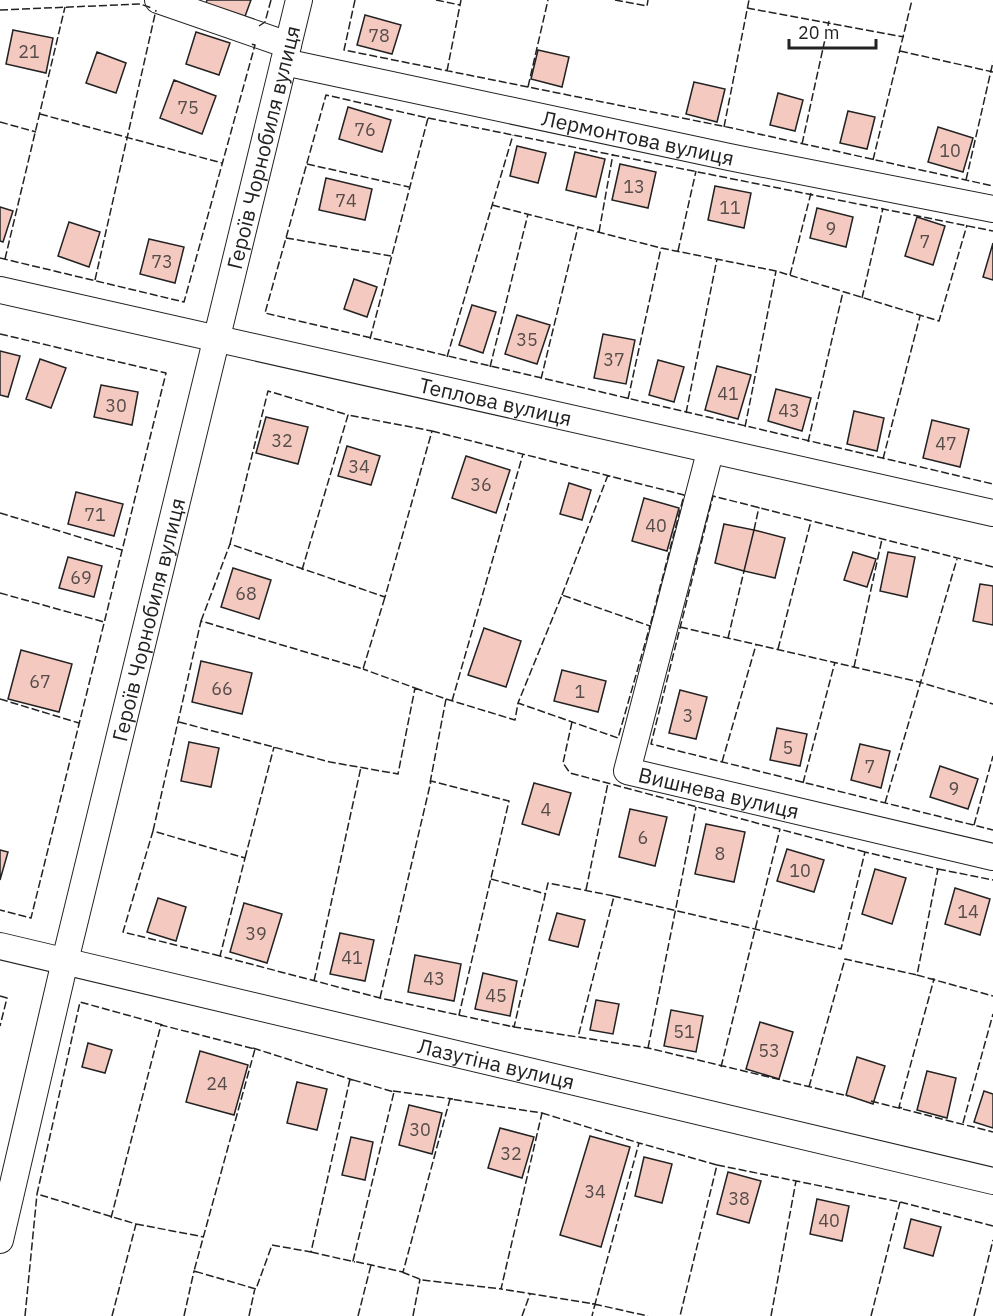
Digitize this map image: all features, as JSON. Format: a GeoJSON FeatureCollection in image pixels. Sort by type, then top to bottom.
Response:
{"type":"FeatureCollection","features":[{"type":"Feature","properties":{"kind":"street","name":"Лермонтова вулиця"},"geometry":{"type":"LineString","coordinates":[[158,0],[286,53],[729,157],[993,209]]}},
{"type":"Feature","properties":{"kind":"street","name":"Героїв Чорнобиля вулиця"},"geometry":{"type":"LineString","coordinates":[[0,1237],[299,0]]}},
{"type":"Feature","properties":{"kind":"street","name":"Теплова вулиця"},"geometry":{"type":"LineString","coordinates":[[0,290],[710,452],[993,513]]}},
{"type":"Feature","properties":{"kind":"street","name":"Вишнева вулиця"},"geometry":{"type":"LineString","coordinates":[[710,452],[627,771],[993,857]]}},
{"type":"Feature","properties":{"kind":"street","name":"Лазутіна вулиця"},"geometry":{"type":"LineString","coordinates":[[0,946],[993,1181]]}},
{"type":"Feature","properties":{"kind":"building"},"geometry":{"type":"Polygon","coordinates":[[[207,0],[251,0],[244,19],[205,6],[207,0]]]}},
{"type":"Feature","properties":{"kind":"building"},"geometry":{"type":"Polygon","coordinates":[[[365,15],[401,25],[392,54],[357,45],[365,15]]]}},
{"type":"Feature","properties":{"kind":"building"},"geometry":{"type":"Polygon","coordinates":[[[13,30],[53,38],[46,73],[6,64],[13,30]]]}},
{"type":"Feature","properties":{"kind":"building"},"geometry":{"type":"Polygon","coordinates":[[[196,32],[230,43],[219,75],[186,64],[196,32]]]}},
{"type":"Feature","properties":{"kind":"building"},"geometry":{"type":"Polygon","coordinates":[[[538,50],[569,57],[562,87],[531,79],[538,50]]]}},
{"type":"Feature","properties":{"kind":"building"},"geometry":{"type":"Polygon","coordinates":[[[97,52],[126,63],[116,93],[86,83],[97,52]]]}},
{"type":"Feature","properties":{"kind":"building"},"geometry":{"type":"Polygon","coordinates":[[[174,80],[216,96],[202,134],[160,118],[174,80]]]}},
{"type":"Feature","properties":{"kind":"building"},"geometry":{"type":"Polygon","coordinates":[[[694,82],[725,89],[717,122],[686,114],[694,82]]]}},
{"type":"Feature","properties":{"kind":"building"},"geometry":{"type":"Polygon","coordinates":[[[778,93],[803,100],[795,131],[770,125],[778,93]]]}},
{"type":"Feature","properties":{"kind":"building"},"geometry":{"type":"Polygon","coordinates":[[[348,107],[391,120],[382,152],[339,139],[348,107]]]}},
{"type":"Feature","properties":{"kind":"building"},"geometry":{"type":"Polygon","coordinates":[[[848,111],[875,117],[867,149],[840,143],[848,111]]]}},
{"type":"Feature","properties":{"kind":"building"},"geometry":{"type":"Polygon","coordinates":[[[938,127],[973,138],[963,172],[928,162],[938,127]]]}},
{"type":"Feature","properties":{"kind":"building"},"geometry":{"type":"Polygon","coordinates":[[[517,146],[546,153],[538,183],[510,176],[517,146]]]}},
{"type":"Feature","properties":{"kind":"building"},"geometry":{"type":"Polygon","coordinates":[[[575,152],[605,159],[596,197],[566,190],[575,152]]]}},
{"type":"Feature","properties":{"kind":"building"},"geometry":{"type":"Polygon","coordinates":[[[620,164],[656,172],[648,208],[612,200],[620,164]]]}},
{"type":"Feature","properties":{"kind":"building"},"geometry":{"type":"Polygon","coordinates":[[[326,178],[372,189],[365,220],[319,210],[326,178]]]}},
{"type":"Feature","properties":{"kind":"building"},"geometry":{"type":"Polygon","coordinates":[[[715,186],[751,193],[744,228],[708,220],[715,186]]]}},
{"type":"Feature","properties":{"kind":"building"},"geometry":{"type":"Polygon","coordinates":[[[0,207],[13,211],[3,242],[0,241],[0,207]]]}},
{"type":"Feature","properties":{"kind":"building"},"geometry":{"type":"Polygon","coordinates":[[[817,208],[853,217],[846,247],[810,238],[817,208]]]}},
{"type":"Feature","properties":{"kind":"building"},"geometry":{"type":"Polygon","coordinates":[[[917,217],[945,226],[933,265],[905,256],[917,217]]]}},
{"type":"Feature","properties":{"kind":"building"},"geometry":{"type":"Polygon","coordinates":[[[69,222],[100,232],[89,267],[58,256],[69,222]]]}},
{"type":"Feature","properties":{"kind":"building"},"geometry":{"type":"Polygon","coordinates":[[[149,239],[184,247],[175,283],[140,274],[149,239]]]}},
{"type":"Feature","properties":{"kind":"building"},"geometry":{"type":"Polygon","coordinates":[[[993,243],[993,280],[983,277],[993,243]]]}},
{"type":"Feature","properties":{"kind":"building"},"geometry":{"type":"Polygon","coordinates":[[[354,279],[377,287],[367,317],[344,309],[354,279]]]}},
{"type":"Feature","properties":{"kind":"building"},"geometry":{"type":"Polygon","coordinates":[[[472,305],[496,312],[483,353],[459,345],[472,305]]]}},
{"type":"Feature","properties":{"kind":"building"},"geometry":{"type":"Polygon","coordinates":[[[517,315],[550,325],[537,364],[505,354],[517,315]]]}},
{"type":"Feature","properties":{"kind":"building"},"geometry":{"type":"Polygon","coordinates":[[[603,334],[635,340],[626,384],[594,378],[603,334]]]}},
{"type":"Feature","properties":{"kind":"building"},"geometry":{"type":"Polygon","coordinates":[[[0,351],[20,356],[8,397],[0,395],[0,351]]]}},
{"type":"Feature","properties":{"kind":"building"},"geometry":{"type":"Polygon","coordinates":[[[40,359],[66,368],[51,408],[26,399],[40,359]]]}},
{"type":"Feature","properties":{"kind":"building"},"geometry":{"type":"Polygon","coordinates":[[[658,360],[684,367],[674,402],[649,395],[658,360]]]}},
{"type":"Feature","properties":{"kind":"building"},"geometry":{"type":"Polygon","coordinates":[[[717,366],[751,375],[738,419],[705,410],[717,366]]]}},
{"type":"Feature","properties":{"kind":"building"},"geometry":{"type":"Polygon","coordinates":[[[101,385],[138,392],[132,425],[94,417],[101,385]]]}},
{"type":"Feature","properties":{"kind":"building"},"geometry":{"type":"Polygon","coordinates":[[[776,389],[811,398],[802,431],[768,421],[776,389]]]}},
{"type":"Feature","properties":{"kind":"building"},"geometry":{"type":"Polygon","coordinates":[[[854,411],[884,418],[877,451],[847,444],[854,411]]]}},
{"type":"Feature","properties":{"kind":"building"},"geometry":{"type":"Polygon","coordinates":[[[266,417],[308,427],[298,464],[256,453],[266,417]]]}},
{"type":"Feature","properties":{"kind":"building"},"geometry":{"type":"Polygon","coordinates":[[[932,420],[969,429],[960,467],[923,458],[932,420]]]}},
{"type":"Feature","properties":{"kind":"building"},"geometry":{"type":"Polygon","coordinates":[[[347,446],[380,456],[371,485],[338,476],[347,446]]]}},
{"type":"Feature","properties":{"kind":"building"},"geometry":{"type":"Polygon","coordinates":[[[466,456],[510,470],[496,513],[452,498],[466,456]]]}},
{"type":"Feature","properties":{"kind":"building"},"geometry":{"type":"Polygon","coordinates":[[[569,483],[591,490],[582,520],[560,514],[569,483]]]}},
{"type":"Feature","properties":{"kind":"building"},"geometry":{"type":"Polygon","coordinates":[[[76,492],[123,504],[114,536],[68,524],[76,492]]]}},
{"type":"Feature","properties":{"kind":"building"},"geometry":{"type":"Polygon","coordinates":[[[644,498],[679,508],[667,551],[632,541],[644,498]]]}},
{"type":"Feature","properties":{"kind":"building"},"geometry":{"type":"Polygon","coordinates":[[[724,524],[754,530],[744,571],[715,563],[724,524]]]}},
{"type":"Feature","properties":{"kind":"building"},"geometry":{"type":"Polygon","coordinates":[[[754,530],[785,538],[775,578],[744,571],[754,530]]]}},
{"type":"Feature","properties":{"kind":"building"},"geometry":{"type":"Polygon","coordinates":[[[853,552],[876,559],[867,587],[844,580],[853,552]]]}},
{"type":"Feature","properties":{"kind":"building"},"geometry":{"type":"Polygon","coordinates":[[[888,552],[915,557],[907,597],[880,591],[888,552]]]}},
{"type":"Feature","properties":{"kind":"building"},"geometry":{"type":"Polygon","coordinates":[[[68,557],[102,566],[94,597],[59,588],[68,557]]]}},
{"type":"Feature","properties":{"kind":"building"},"geometry":{"type":"Polygon","coordinates":[[[233,568],[271,580],[259,619],[221,607],[233,568]]]}},
{"type":"Feature","properties":{"kind":"building"},"geometry":{"type":"Polygon","coordinates":[[[980,584],[993,586],[993,625],[973,621],[980,584]]]}},
{"type":"Feature","properties":{"kind":"building"},"geometry":{"type":"Polygon","coordinates":[[[484,628],[521,641],[506,687],[468,675],[484,628]]]}},
{"type":"Feature","properties":{"kind":"building"},"geometry":{"type":"Polygon","coordinates":[[[21,650],[72,664],[59,712],[8,699],[21,650]]]}},
{"type":"Feature","properties":{"kind":"building"},"geometry":{"type":"Polygon","coordinates":[[[201,661],[252,673],[242,714],[192,702],[201,661]]]}},
{"type":"Feature","properties":{"kind":"building"},"geometry":{"type":"Polygon","coordinates":[[[562,670],[606,681],[598,712],[554,701],[562,670]]]}},
{"type":"Feature","properties":{"kind":"building"},"geometry":{"type":"Polygon","coordinates":[[[680,690],[707,697],[696,739],[669,733],[680,690]]]}},
{"type":"Feature","properties":{"kind":"building"},"geometry":{"type":"Polygon","coordinates":[[[777,728],[807,734],[800,766],[770,760],[777,728]]]}},
{"type":"Feature","properties":{"kind":"building"},"geometry":{"type":"Polygon","coordinates":[[[189,742],[219,748],[211,787],[181,781],[189,742]]]}},
{"type":"Feature","properties":{"kind":"building"},"geometry":{"type":"Polygon","coordinates":[[[860,744],[890,751],[881,788],[851,780],[860,744]]]}},
{"type":"Feature","properties":{"kind":"building"},"geometry":{"type":"Polygon","coordinates":[[[940,766],[978,779],[968,809],[930,797],[940,766]]]}},
{"type":"Feature","properties":{"kind":"building"},"geometry":{"type":"Polygon","coordinates":[[[534,783],[571,793],[559,835],[522,824],[534,783]]]}},
{"type":"Feature","properties":{"kind":"building"},"geometry":{"type":"Polygon","coordinates":[[[630,809],[667,817],[655,866],[619,857],[630,809]]]}},
{"type":"Feature","properties":{"kind":"building"},"geometry":{"type":"Polygon","coordinates":[[[706,824],[745,832],[734,882],[695,874],[706,824]]]}},
{"type":"Feature","properties":{"kind":"building"},"geometry":{"type":"Polygon","coordinates":[[[787,849],[824,860],[814,892],[777,881],[787,849]]]}},
{"type":"Feature","properties":{"kind":"building"},"geometry":{"type":"Polygon","coordinates":[[[0,850],[8,852],[0,880],[0,850]]]}},
{"type":"Feature","properties":{"kind":"building"},"geometry":{"type":"Polygon","coordinates":[[[875,869],[906,878],[892,924],[862,914],[875,869]]]}},
{"type":"Feature","properties":{"kind":"building"},"geometry":{"type":"Polygon","coordinates":[[[955,888],[990,899],[980,935],[945,924],[955,888]]]}},
{"type":"Feature","properties":{"kind":"building"},"geometry":{"type":"Polygon","coordinates":[[[158,898],[186,907],[176,941],[147,932],[158,898]]]}},
{"type":"Feature","properties":{"kind":"building"},"geometry":{"type":"Polygon","coordinates":[[[244,903],[282,914],[267,963],[230,952],[244,903]]]}},
{"type":"Feature","properties":{"kind":"building"},"geometry":{"type":"Polygon","coordinates":[[[557,913],[585,920],[578,947],[549,940],[557,913]]]}},
{"type":"Feature","properties":{"kind":"building"},"geometry":{"type":"Polygon","coordinates":[[[340,933],[374,940],[365,981],[330,974],[340,933]]]}},
{"type":"Feature","properties":{"kind":"building"},"geometry":{"type":"Polygon","coordinates":[[[415,955],[461,964],[454,1001],[408,992],[415,955]]]}},
{"type":"Feature","properties":{"kind":"building"},"geometry":{"type":"Polygon","coordinates":[[[483,973],[517,981],[510,1016],[475,1009],[483,973]]]}},
{"type":"Feature","properties":{"kind":"building"},"geometry":{"type":"Polygon","coordinates":[[[596,1000],[619,1004],[613,1034],[590,1030],[596,1000]]]}},
{"type":"Feature","properties":{"kind":"building"},"geometry":{"type":"Polygon","coordinates":[[[671,1010],[703,1016],[696,1052],[664,1046],[671,1010]]]}},
{"type":"Feature","properties":{"kind":"building"},"geometry":{"type":"Polygon","coordinates":[[[760,1022],[793,1032],[779,1079],[746,1069],[760,1022]]]}},
{"type":"Feature","properties":{"kind":"building"},"geometry":{"type":"Polygon","coordinates":[[[88,1043],[112,1050],[105,1073],[82,1067],[88,1043]]]}},
{"type":"Feature","properties":{"kind":"building"},"geometry":{"type":"Polygon","coordinates":[[[200,1051],[248,1065],[234,1115],[186,1102],[200,1051]]]}},
{"type":"Feature","properties":{"kind":"building"},"geometry":{"type":"Polygon","coordinates":[[[857,1057],[885,1066],[873,1104],[846,1095],[857,1057]]]}},
{"type":"Feature","properties":{"kind":"building"},"geometry":{"type":"Polygon","coordinates":[[[927,1071],[956,1078],[947,1118],[917,1110],[927,1071]]]}},
{"type":"Feature","properties":{"kind":"building"},"geometry":{"type":"Polygon","coordinates":[[[297,1082],[327,1089],[317,1130],[287,1123],[297,1082]]]}},
{"type":"Feature","properties":{"kind":"building"},"geometry":{"type":"Polygon","coordinates":[[[984,1091],[993,1094],[993,1128],[974,1122],[984,1091]]]}},
{"type":"Feature","properties":{"kind":"building"},"geometry":{"type":"Polygon","coordinates":[[[409,1105],[442,1113],[432,1154],[399,1145],[409,1105]]]}},
{"type":"Feature","properties":{"kind":"building"},"geometry":{"type":"Polygon","coordinates":[[[500,1128],[534,1137],[522,1178],[488,1168],[500,1128]]]}},
{"type":"Feature","properties":{"kind":"building"},"geometry":{"type":"Polygon","coordinates":[[[590,1136],[630,1147],[601,1247],[560,1235],[590,1136]]]}},
{"type":"Feature","properties":{"kind":"building"},"geometry":{"type":"Polygon","coordinates":[[[351,1137],[373,1142],[365,1180],[342,1175],[351,1137]]]}},
{"type":"Feature","properties":{"kind":"building"},"geometry":{"type":"Polygon","coordinates":[[[644,1157],[672,1164],[662,1203],[635,1196],[644,1157]]]}},
{"type":"Feature","properties":{"kind":"building"},"geometry":{"type":"Polygon","coordinates":[[[728,1172],[761,1181],[749,1223],[717,1214],[728,1172]]]}},
{"type":"Feature","properties":{"kind":"building"},"geometry":{"type":"Polygon","coordinates":[[[817,1199],[849,1206],[842,1241],[810,1234],[817,1199]]]}},
{"type":"Feature","properties":{"kind":"building"},"geometry":{"type":"Polygon","coordinates":[[[911,1219],[941,1227],[933,1256],[904,1248],[911,1219]]]}},
{"type":"Feature","properties":{"kind":"fence"},"geometry":{"type":"LineString","coordinates":[[259,26],[265,22],[271,0]]}},
{"type":"Feature","properties":{"kind":"fence"},"geometry":{"type":"LineString","coordinates":[[355,0],[344,50],[732,128],[993,186]]}},
{"type":"Feature","properties":{"kind":"fence"},"geometry":{"type":"LineString","coordinates":[[436,0],[460,5]]}},
{"type":"Feature","properties":{"kind":"fence"},"geometry":{"type":"LineString","coordinates":[[447,71],[461,0]]}},
{"type":"Feature","properties":{"kind":"fence"},"geometry":{"type":"LineString","coordinates":[[528,87],[548,0]]}},
{"type":"Feature","properties":{"kind":"fence"},"geometry":{"type":"LineString","coordinates":[[615,0],[647,6],[648,0]]}},
{"type":"Feature","properties":{"kind":"fence"},"geometry":{"type":"LineString","coordinates":[[724,127],[749,0]]}},
{"type":"Feature","properties":{"kind":"fence"},"geometry":{"type":"LineString","coordinates":[[873,160],[912,0]]}},
{"type":"Feature","properties":{"kind":"fence"},"geometry":{"type":"LineString","coordinates":[[0,10],[140,4],[152,8]]}},
{"type":"Feature","properties":{"kind":"fence"},"geometry":{"type":"LineString","coordinates":[[5,259],[65,7]]}},
{"type":"Feature","properties":{"kind":"fence"},"geometry":{"type":"LineString","coordinates":[[747,8],[904,37]]}},
{"type":"Feature","properties":{"kind":"fence"},"geometry":{"type":"LineString","coordinates":[[95,280],[156,10]]}},
{"type":"Feature","properties":{"kind":"fence"},"geometry":{"type":"LineString","coordinates":[[802,144],[829,21]]}},
{"type":"Feature","properties":{"kind":"fence"},"geometry":{"type":"LineString","coordinates":[[0,258],[184,302],[255,45],[251,44]]}},
{"type":"Feature","properties":{"kind":"fence"},"geometry":{"type":"LineString","coordinates":[[900,51],[993,72]]}},
{"type":"Feature","properties":{"kind":"fence"},"geometry":{"type":"LineString","coordinates":[[966,180],[993,62]]}},
{"type":"Feature","properties":{"kind":"fence"},"geometry":{"type":"LineString","coordinates":[[370,339],[428,118],[326,95],[265,313],[993,484]]}},
{"type":"Feature","properties":{"kind":"fence"},"geometry":{"type":"LineString","coordinates":[[40,114],[222,163]]}},
{"type":"Feature","properties":{"kind":"fence"},"geometry":{"type":"LineString","coordinates":[[428,118],[993,231]]}},
{"type":"Feature","properties":{"kind":"fence"},"geometry":{"type":"LineString","coordinates":[[0,122],[36,132]]}},
{"type":"Feature","properties":{"kind":"fence"},"geometry":{"type":"LineString","coordinates":[[447,357],[513,135]]}},
{"type":"Feature","properties":{"kind":"fence"},"geometry":{"type":"LineString","coordinates":[[599,232],[613,154]]}},
{"type":"Feature","properties":{"kind":"fence"},"geometry":{"type":"LineString","coordinates":[[307,164],[409,187]]}},
{"type":"Feature","properties":{"kind":"fence"},"geometry":{"type":"LineString","coordinates":[[678,251],[696,171]]}},
{"type":"Feature","properties":{"kind":"fence"},"geometry":{"type":"LineString","coordinates":[[790,275],[811,193]]}},
{"type":"Feature","properties":{"kind":"fence"},"geometry":{"type":"LineString","coordinates":[[492,205],[578,227]]}},
{"type":"Feature","properties":{"kind":"fence"},"geometry":{"type":"LineString","coordinates":[[862,298],[883,208]]}},
{"type":"Feature","properties":{"kind":"fence"},"geometry":{"type":"LineString","coordinates":[[490,367],[528,214]]}},
{"type":"Feature","properties":{"kind":"fence"},"geometry":{"type":"LineString","coordinates":[[541,379],[578,227],[661,248],[776,271],[939,321],[967,225]]}},
{"type":"Feature","properties":{"kind":"fence"},"geometry":{"type":"LineString","coordinates":[[286,238],[391,256]]}},
{"type":"Feature","properties":{"kind":"fence"},"geometry":{"type":"LineString","coordinates":[[628,399],[661,248]]}},
{"type":"Feature","properties":{"kind":"fence"},"geometry":{"type":"LineString","coordinates":[[686,413],[717,259]]}},
{"type":"Feature","properties":{"kind":"fence"},"geometry":{"type":"LineString","coordinates":[[745,427],[776,271]]}},
{"type":"Feature","properties":{"kind":"fence"},"geometry":{"type":"LineString","coordinates":[[808,442],[843,292]]}},
{"type":"Feature","properties":{"kind":"fence"},"geometry":{"type":"LineString","coordinates":[[883,459],[920,316]]}},
{"type":"Feature","properties":{"kind":"fence"},"geometry":{"type":"LineString","coordinates":[[0,334],[166,373],[31,918],[0,910]]}},
{"type":"Feature","properties":{"kind":"fence"},"geometry":{"type":"LineString","coordinates":[[302,570],[348,415],[268,391],[230,544],[385,597],[432,431],[348,415]]}},
{"type":"Feature","properties":{"kind":"fence"},"geometry":{"type":"LineString","coordinates":[[432,431],[684,495],[650,626]]}},
{"type":"Feature","properties":{"kind":"fence"},"geometry":{"type":"LineString","coordinates":[[452,701],[523,454]]}},
{"type":"Feature","properties":{"kind":"fence"},"geometry":{"type":"LineString","coordinates":[[562,595],[608,475]]}},
{"type":"Feature","properties":{"kind":"fence"},"geometry":{"type":"LineString","coordinates":[[993,567],[713,496],[651,744],[993,830]]}},
{"type":"Feature","properties":{"kind":"fence"},"geometry":{"type":"LineString","coordinates":[[754,530],[759,507]]}},
{"type":"Feature","properties":{"kind":"fence"},"geometry":{"type":"LineString","coordinates":[[0,513],[122,550]]}},
{"type":"Feature","properties":{"kind":"fence"},"geometry":{"type":"LineString","coordinates":[[778,649],[811,521]]}},
{"type":"Feature","properties":{"kind":"fence"},"geometry":{"type":"LineString","coordinates":[[854,667],[882,539]]}},
{"type":"Feature","properties":{"kind":"fence"},"geometry":{"type":"LineString","coordinates":[[201,621],[230,544]]}},
{"type":"Feature","properties":{"kind":"fence"},"geometry":{"type":"LineString","coordinates":[[885,803],[957,559]]}},
{"type":"Feature","properties":{"kind":"fence"},"geometry":{"type":"LineString","coordinates":[[728,638],[744,571]]}},
{"type":"Feature","properties":{"kind":"fence"},"geometry":{"type":"LineString","coordinates":[[0,593],[104,622]]}},
{"type":"Feature","properties":{"kind":"fence"},"geometry":{"type":"LineString","coordinates":[[446,699],[515,720],[518,703],[618,738],[650,626],[562,595],[518,703]]}},
{"type":"Feature","properties":{"kind":"fence"},"geometry":{"type":"LineString","coordinates":[[153,831],[201,621],[363,669],[385,597]]}},
{"type":"Feature","properties":{"kind":"fence"},"geometry":{"type":"LineString","coordinates":[[680,627],[919,682],[993,704]]}},
{"type":"Feature","properties":{"kind":"fence"},"geometry":{"type":"LineString","coordinates":[[722,762],[756,645]]}},
{"type":"Feature","properties":{"kind":"fence"},"geometry":{"type":"LineString","coordinates":[[803,783],[835,662]]}},
{"type":"Feature","properties":{"kind":"fence"},"geometry":{"type":"LineString","coordinates":[[179,722],[330,762],[398,774],[415,688],[363,669]]}},
{"type":"Feature","properties":{"kind":"fence"},"geometry":{"type":"LineString","coordinates":[[415,688],[446,699],[430,783]]}},
{"type":"Feature","properties":{"kind":"fence"},"geometry":{"type":"LineString","coordinates":[[0,699],[79,723]]}},
{"type":"Feature","properties":{"kind":"fence"},"geometry":{"type":"LineString","coordinates":[[572,722],[563,763],[570,773],[865,852]]}},
{"type":"Feature","properties":{"kind":"fence"},"geometry":{"type":"LineString","coordinates":[[245,858],[274,747]]}},
{"type":"Feature","properties":{"kind":"fence"},"geometry":{"type":"LineString","coordinates":[[974,825],[993,756]]}},
{"type":"Feature","properties":{"kind":"fence"},"geometry":{"type":"LineString","coordinates":[[314,981],[361,767]]}},
{"type":"Feature","properties":{"kind":"fence"},"geometry":{"type":"LineString","coordinates":[[380,998],[431,781],[509,801],[459,1015],[462,1016]]}},
{"type":"Feature","properties":{"kind":"fence"},"geometry":{"type":"LineString","coordinates":[[586,890],[608,783]]}},
{"type":"Feature","properties":{"kind":"fence"},"geometry":{"type":"LineString","coordinates":[[648,1048],[696,807]]}},
{"type":"Feature","properties":{"kind":"fence"},"geometry":{"type":"LineString","coordinates":[[721,1067],[780,829]]}},
{"type":"Feature","properties":{"kind":"fence"},"geometry":{"type":"LineString","coordinates":[[220,956],[123,932],[153,831],[245,858],[220,956],[380,998],[514,1027],[648,1048],[848,1096]]}},
{"type":"Feature","properties":{"kind":"fence"},"geometry":{"type":"LineString","coordinates":[[613,896],[841,949],[865,852],[938,869],[917,975],[993,996]]}},
{"type":"Feature","properties":{"kind":"fence"},"geometry":{"type":"LineString","coordinates":[[938,869],[993,880]]}},
{"type":"Feature","properties":{"kind":"fence"},"geometry":{"type":"LineString","coordinates":[[491,879],[546,894]]}},
{"type":"Feature","properties":{"kind":"fence"},"geometry":{"type":"LineString","coordinates":[[512,1026],[514,1027],[548,883],[614,896],[578,1037]]}},
{"type":"Feature","properties":{"kind":"fence"},"geometry":{"type":"LineString","coordinates":[[809,1087],[845,959],[917,975]]}},
{"type":"Feature","properties":{"kind":"fence"},"geometry":{"type":"LineString","coordinates":[[902,1108],[899,1107],[934,979],[932,979]]}},
{"type":"Feature","properties":{"kind":"fence"},"geometry":{"type":"LineString","coordinates":[[0,996],[7,998],[0,1026]]}},
{"type":"Feature","properties":{"kind":"fence"},"geometry":{"type":"LineString","coordinates":[[112,1316],[136,1224],[37,1194],[80,1002],[163,1025]]}},
{"type":"Feature","properties":{"kind":"fence"},"geometry":{"type":"LineString","coordinates":[[963,1123],[993,1014]]}},
{"type":"Feature","properties":{"kind":"fence"},"geometry":{"type":"LineString","coordinates":[[111,1218],[161,1025],[255,1049],[194,1271],[256,1289],[272,1245],[311,1252],[350,1079],[394,1092],[353,1261],[403,1272],[450,1099],[542,1113],[501,1289],[595,1304],[639,1143],[717,1165],[680,1316]]}},
{"type":"Feature","properties":{"kind":"fence"},"geometry":{"type":"LineString","coordinates":[[253,1048],[353,1080]]}},
{"type":"Feature","properties":{"kind":"fence"},"geometry":{"type":"LineString","coordinates":[[393,1091],[453,1099]]}},
{"type":"Feature","properties":{"kind":"fence"},"geometry":{"type":"LineString","coordinates":[[871,1101],[993,1132]]}},
{"type":"Feature","properties":{"kind":"fence"},"geometry":{"type":"LineString","coordinates":[[542,1113],[639,1143]]}},
{"type":"Feature","properties":{"kind":"fence"},"geometry":{"type":"LineString","coordinates":[[717,1165],[900,1202],[993,1226]]}},
{"type":"Feature","properties":{"kind":"fence"},"geometry":{"type":"LineString","coordinates":[[771,1316],[796,1181]]}},
{"type":"Feature","properties":{"kind":"fence"},"geometry":{"type":"LineString","coordinates":[[25,1316],[37,1194]]}},
{"type":"Feature","properties":{"kind":"fence"},"geometry":{"type":"LineString","coordinates":[[871,1316],[900,1202]]}},
{"type":"Feature","properties":{"kind":"fence"},"geometry":{"type":"LineString","coordinates":[[136,1224],[204,1237]]}},
{"type":"Feature","properties":{"kind":"fence"},"geometry":{"type":"LineString","coordinates":[[974,1316],[993,1240]]}},
{"type":"Feature","properties":{"kind":"fence"},"geometry":{"type":"LineString","coordinates":[[311,1252],[355,1262]]}},
{"type":"Feature","properties":{"kind":"fence"},"geometry":{"type":"LineString","coordinates":[[358,1316],[371,1265]]}},
{"type":"Feature","properties":{"kind":"fence"},"geometry":{"type":"LineString","coordinates":[[184,1316],[194,1271],[197,1272]]}},
{"type":"Feature","properties":{"kind":"fence"},"geometry":{"type":"LineString","coordinates":[[402,1272],[422,1280],[502,1289]]}},
{"type":"Feature","properties":{"kind":"fence"},"geometry":{"type":"LineString","coordinates":[[413,1316],[420,1279]]}},
{"type":"Feature","properties":{"kind":"fence"},"geometry":{"type":"LineString","coordinates":[[249,1316],[255,1288]]}},
{"type":"Feature","properties":{"kind":"fence"},"geometry":{"type":"LineString","coordinates":[[522,1316],[530,1294]]}},
{"type":"Feature","properties":{"kind":"fence"},"geometry":{"type":"LineString","coordinates":[[592,1304],[595,1304],[592,1316]]}},
{"type":"Feature","properties":{"kind":"fence"},"geometry":{"type":"LineString","coordinates":[[594,1304],[648,1316]]}}]}
